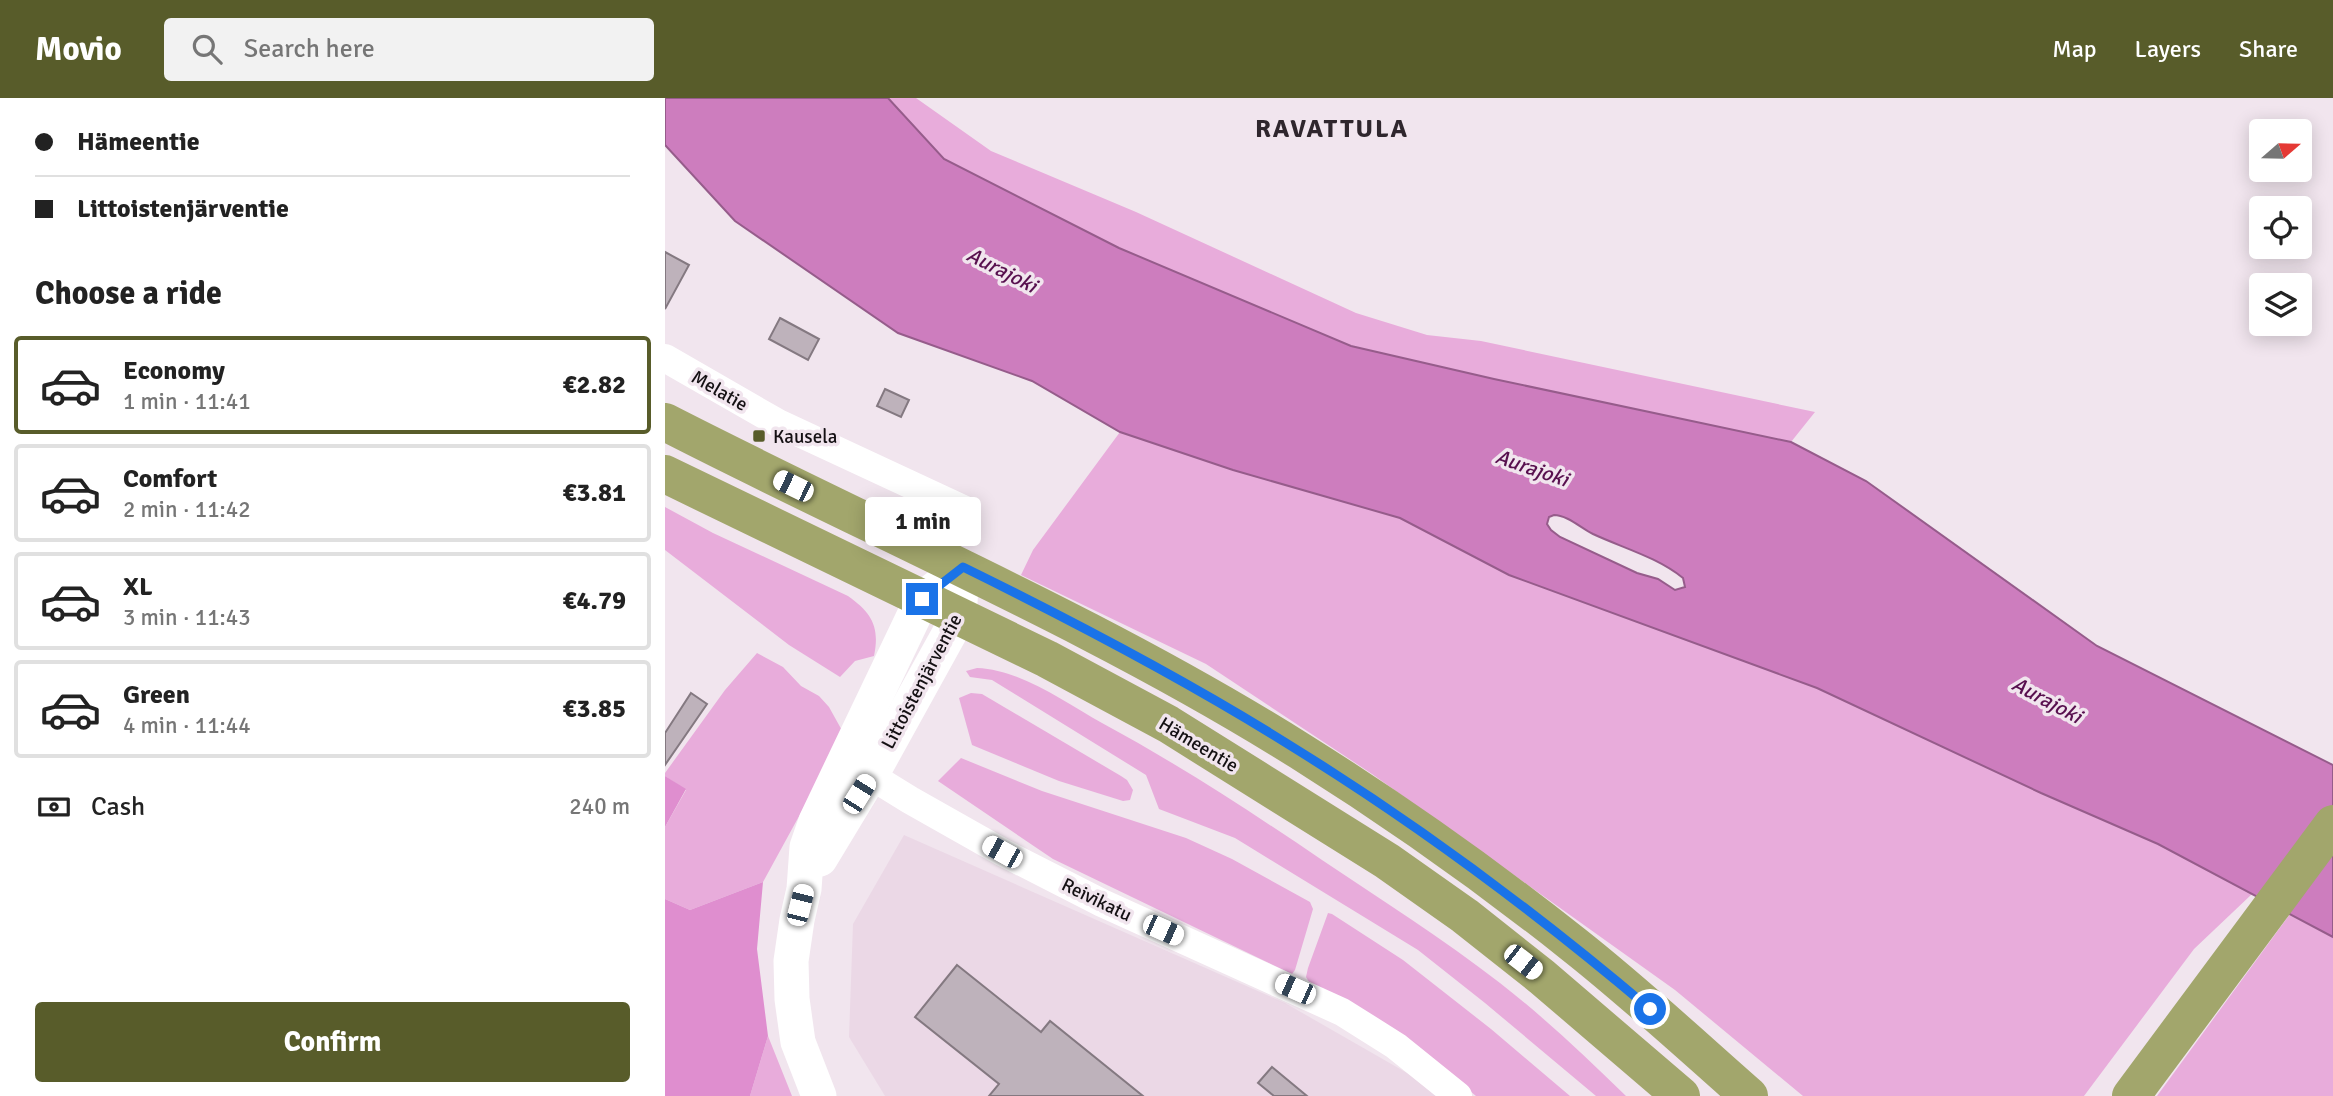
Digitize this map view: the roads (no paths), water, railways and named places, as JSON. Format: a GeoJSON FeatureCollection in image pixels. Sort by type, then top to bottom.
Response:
{"type":"FeatureCollection","features":[{"type":"Feature","properties":{"kind":"highway"},"geometry":{"type":"LineString","coordinates":[[665,422],[963,567],[1191,686],[1311,758],[1503,890],[1576,946],[1749,1096]]}},
{"type":"Feature","properties":{"kind":"highway","name":"Hämeentie"},"geometry":{"type":"LineString","coordinates":[[665,474],[1047,659],[1168,724],[1387,862],[1465,916],[1542,977],[1681,1096]]}},
{"type":"Feature","properties":{"kind":"highway"},"geometry":{"type":"LineString","coordinates":[[2131,1096],[2333,824]]}},
{"type":"Feature","properties":{"kind":"street","name":"Melatie"},"geometry":{"type":"LineString","coordinates":[[665,358],[778,423],[965,510]]}},
{"type":"Feature","properties":{"kind":"street","name":"Littoistenjärventie"},"geometry":{"type":"LineString","coordinates":[[858,768],[922,599],[963,567]]}},
{"type":"Feature","properties":{"kind":"street","name":"Littoistenjärventie"},"geometry":{"type":"LineString","coordinates":[[819,1096],[798,1042],[792,999],[791,961],[804,889],[807,847],[811,834],[959,616],[963,567]]}},
{"type":"Feature","properties":{"kind":"street","name":"Reivikatu"},"geometry":{"type":"LineString","coordinates":[[858,768],[1002,852],[1102,903],[1342,1012],[1396,1046],[1458,1096]]}},
{"type":"Feature","properties":{"kind":"water","name":"Aurajoki"},"geometry":{"type":"Polygon","coordinates":[[[665,98],[888,98],[944,159],[1119,248],[1351,346],[1791,442],[1866,481],[2097,646],[2333,765],[2333,937],[2158,844],[2041,793],[1817,688],[1509,575],[1400,518],[1233,470],[1120,432],[1032,381],[898,333],[735,221],[665,145],[665,98]],[[1559,516],[1549,517],[1547,524],[1560,537],[1637,573],[1658,579],[1675,590],[1685,587],[1683,578],[1662,564],[1559,516]]]}},
{"type":"Feature","properties":{"kind":"place","name":"Kausela"},"geometry":{"type":"Point","coordinates":[759,436]}},
{"type":"Feature","properties":{"kind":"district","name":"RAVATTULA"},"geometry":{"type":"Point","coordinates":[1332,128]}}]}
